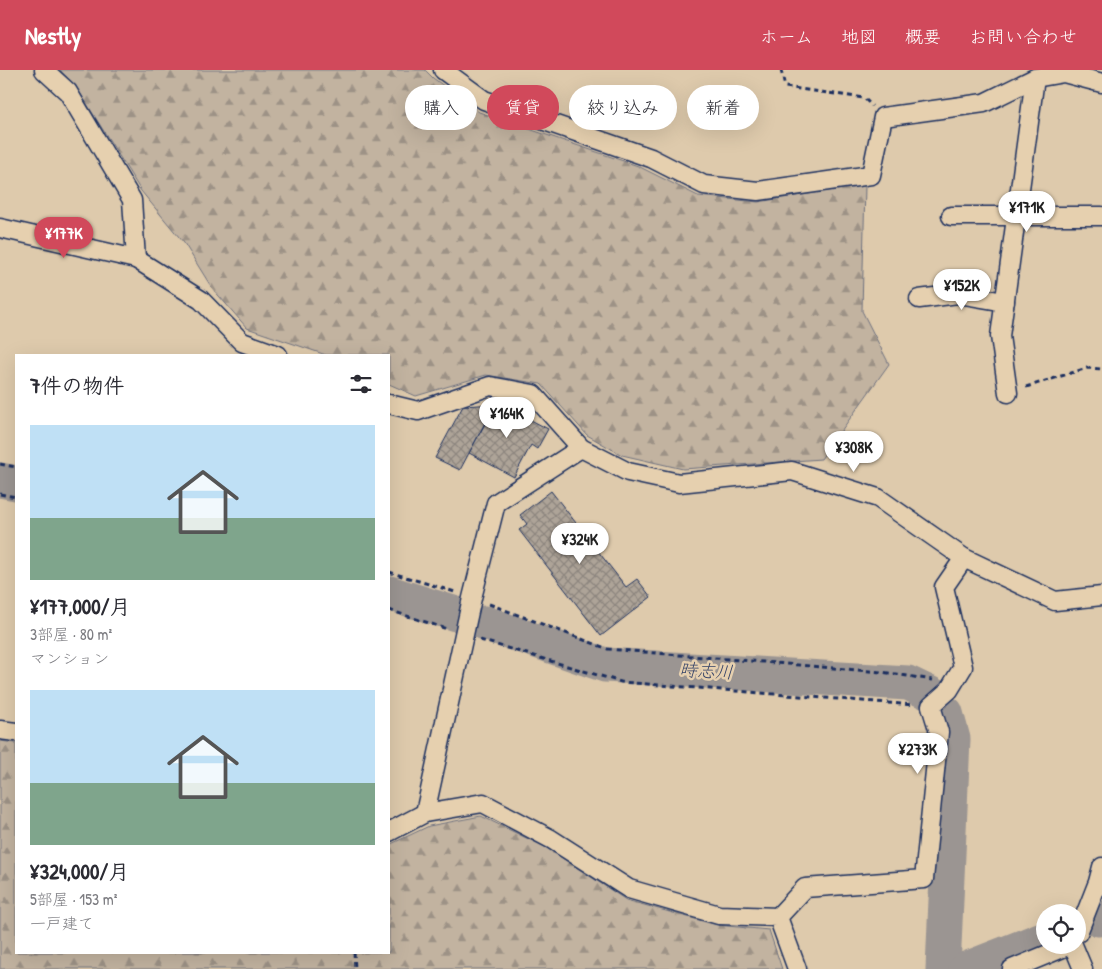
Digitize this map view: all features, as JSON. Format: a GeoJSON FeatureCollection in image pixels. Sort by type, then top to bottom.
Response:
{"type":"FeatureCollection","features":[{"type":"Feature","properties":{"kind":"street"},"geometry":{"type":"LineString","coordinates":[[44,70],[68,92],[132,200],[136,259]]}},
{"type":"Feature","properties":{"kind":"street"},"geometry":{"type":"LineString","coordinates":[[443,70],[484,100],[651,158],[704,185],[758,191],[871,175],[883,117],[984,103],[1036,78],[1064,73],[1102,83]]}},
{"type":"Feature","properties":{"kind":"street"},"geometry":{"type":"LineString","coordinates":[[1008,393],[1000,336],[1036,78]]}},
{"type":"Feature","properties":{"kind":"street"},"geometry":{"type":"LineString","coordinates":[[951,216],[1102,216]]}},
{"type":"Feature","properties":{"kind":"street"},"geometry":{"type":"LineString","coordinates":[[0,228],[136,259],[201,300],[242,342],[275,354]]}},
{"type":"Feature","properties":{"kind":"street"},"geometry":{"type":"LineString","coordinates":[[919,299],[958,294],[1005,302]]}},
{"type":"Feature","properties":{"kind":"street"},"geometry":{"type":"LineString","coordinates":[[390,404],[418,411],[490,386],[533,394],[581,448],[628,472],[679,483],[792,471],[878,498],[964,558],[1055,601],[1102,596]]}},
{"type":"Feature","properties":{"kind":"street"},"geometry":{"type":"LineString","coordinates":[[425,813],[472,598],[496,503],[581,448]]}},
{"type":"Feature","properties":{"kind":"street"},"geometry":{"type":"LineString","coordinates":[[390,831],[425,813],[483,803],[551,839],[629,889],[719,915],[778,917],[805,888],[924,879],[939,732],[931,706],[949,690],[963,667],[944,587],[964,558]]}},
{"type":"Feature","properties":{"kind":"street"},"geometry":{"type":"LineString","coordinates":[[0,730],[15,732]]}},
{"type":"Feature","properties":{"kind":"street"},"geometry":{"type":"LineString","coordinates":[[1086,912],[1102,867]]}},
{"type":"Feature","properties":{"kind":"street"},"geometry":{"type":"LineString","coordinates":[[778,917],[797,969]]}},
{"type":"Feature","properties":{"kind":"street"},"geometry":{"type":"LineString","coordinates":[[1012,969],[1050,954]]}},
{"type":"Feature","properties":{"kind":"street"},"geometry":{"type":"LineString","coordinates":[[1076,954],[1084,969]]}},
{"type":"Feature","properties":{"kind":"path"},"geometry":{"type":"LineString","coordinates":[[781,70],[785,87],[864,98],[883,117]]}},
{"type":"Feature","properties":{"kind":"path"},"geometry":{"type":"LineString","coordinates":[[1008,393],[1087,368],[1102,369]]}},
{"type":"Feature","properties":{"kind":"path"},"geometry":{"type":"LineString","coordinates":[[0,464],[15,467]]}},
{"type":"Feature","properties":{"kind":"path"},"geometry":{"type":"LineString","coordinates":[[0,494],[15,498]]}},
{"type":"Feature","properties":{"kind":"path"},"geometry":{"type":"LineString","coordinates":[[390,572],[472,598],[608,649],[882,672],[933,679],[949,690]]}},
{"type":"Feature","properties":{"kind":"path"},"geometry":{"type":"LineString","coordinates":[[390,610],[464,635],[621,682],[931,706]]}},
{"type":"Feature","properties":{"kind":"path"},"geometry":{"type":"LineString","coordinates":[[354,954],[354,969]]}},
{"type":"Feature","properties":{"kind":"green space"},"geometry":{"type":"Polygon","coordinates":[[[60,70],[425,70],[442,85],[405,85],[405,130],[477,130],[477,111],[487,115],[487,130],[532,130],[638,166],[698,196],[758,202],[865,185],[862,311],[889,364],[821,459],[683,469],[622,455],[587,435],[541,384],[486,375],[416,396],[390,384],[390,354],[323,354],[247,328],[212,288],[184,243],[141,191],[77,88],[60,70]]]}},
{"type":"Feature","properties":{"kind":"green space"},"geometry":{"type":"Polygon","coordinates":[[[0,741],[15,743],[15,954],[390,954],[390,845],[429,826],[481,816],[547,848],[626,900],[717,925],[769,930],[782,969],[0,969],[0,741]]]}},
{"type":"Feature","properties":{"kind":"building"},"geometry":{"type":"Polygon","coordinates":[[[497,402],[548,429],[537,449],[531,445],[514,477],[469,453],[497,402]]]}},
{"type":"Feature","properties":{"kind":"building"},"geometry":{"type":"Polygon","coordinates":[[[495,404],[460,470],[435,458],[463,406],[495,404]]]}},
{"type":"Feature","properties":{"kind":"building"},"geometry":{"type":"Polygon","coordinates":[[[551,491],[626,587],[637,579],[651,597],[601,636],[519,530],[527,524],[520,515],[551,491]]]}},
{"type":"Feature","properties":{"kind":"waterway","name":"時志川"},"geometry":{"type":"LineString","coordinates":[[0,480],[15,483]]}},
{"type":"Feature","properties":{"kind":"waterway","name":"時志川"},"geometry":{"type":"LineString","coordinates":[[390,593],[456,614]]}},
{"type":"Feature","properties":{"kind":"waterway","name":"時志川"},"geometry":{"type":"LineString","coordinates":[[485,623],[605,665],[908,683],[931,694]]}},
{"type":"Feature","properties":{"kind":"waterway","name":"時志川"},"geometry":{"type":"LineString","coordinates":[[943,969],[953,739],[946,713]]}},
{"type":"Feature","properties":{"kind":"waterway","name":"時志川"},"geometry":{"type":"LineString","coordinates":[[966,969],[1036,942]]}}]}
